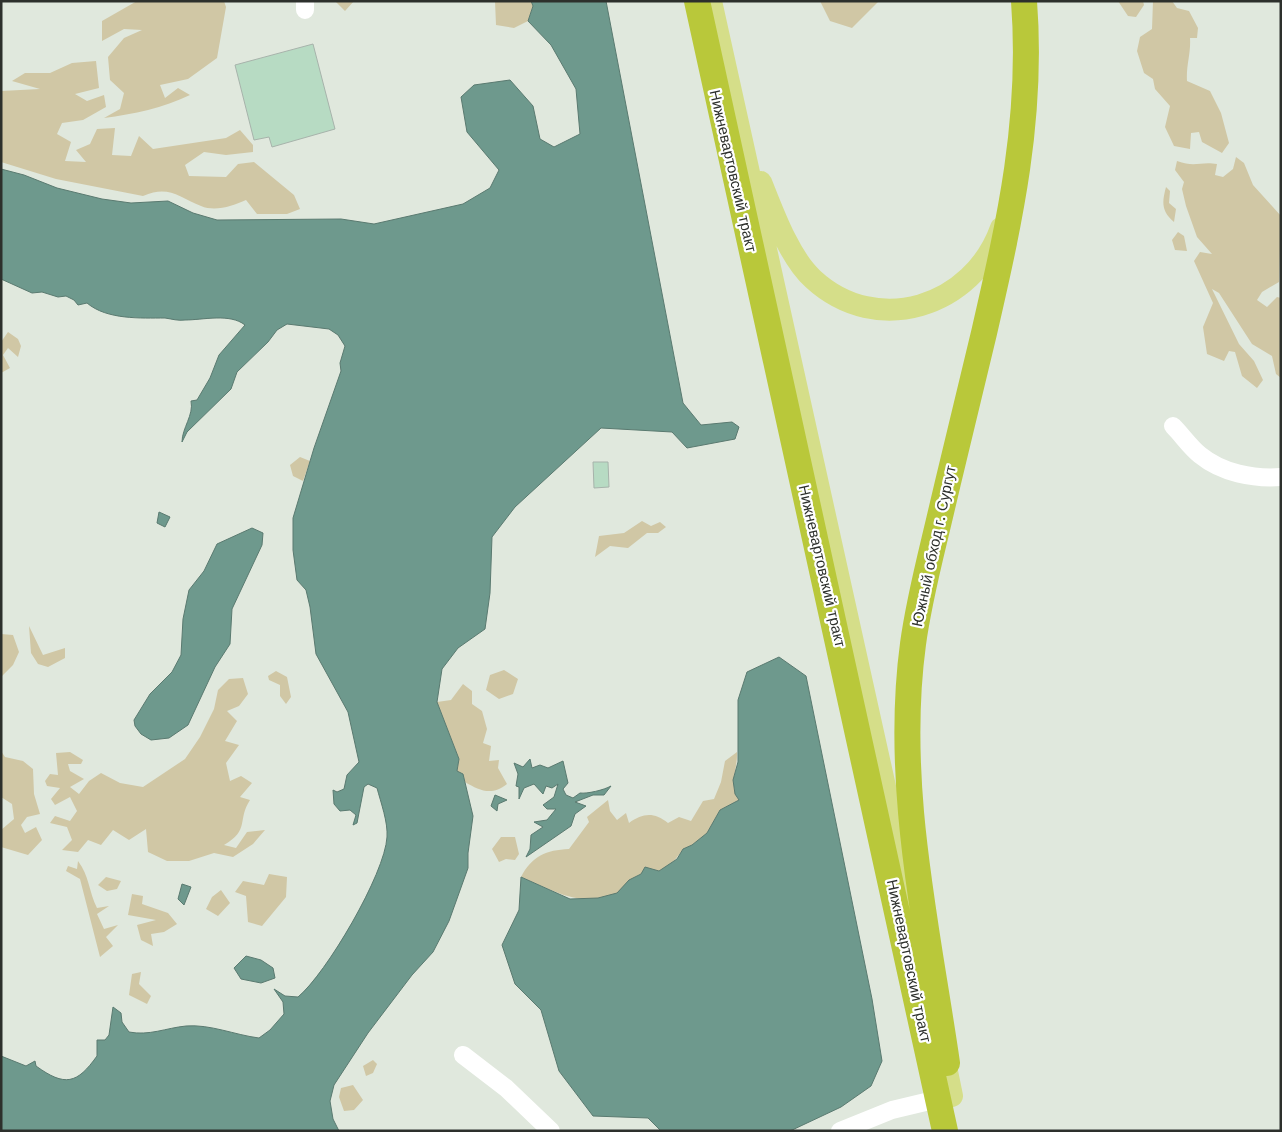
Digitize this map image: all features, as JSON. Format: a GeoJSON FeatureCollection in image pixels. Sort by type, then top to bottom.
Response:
{"type":"FeatureCollection","features":[{"type":"Feature","properties":{"kind":"highway","name":"Нижневартовский тракт"},"geometry":{"type":"LineString","coordinates":[[697,1],[945,1097],[960,1131]]}},
{"type":"Feature","properties":{"kind":"highway","name":"Южный обход г. Сургут"},"geometry":{"type":"LineString","coordinates":[[945,1097],[908,789],[908,695],[913,642],[927,572],[996,280],[1015,186],[1026,94],[1024,1]]}},
{"type":"Feature","properties":{"kind":"highway","name":"Нижневартовский тракт"},"geometry":{"type":"LineString","coordinates":[[945,1097],[945,1131]]}},
{"type":"Feature","properties":{"kind":"main road","name":"Нижневартовский тракт"},"geometry":{"type":"LineString","coordinates":[[711,1],[945,1097]]}},
{"type":"Feature","properties":{"kind":"main road"},"geometry":{"type":"LineString","coordinates":[[732,98],[752,162],[784,234],[800,262],[812,278],[833,293],[852,303],[891,309],[915,307],[938,300],[960,287],[976,272],[998,236],[1015,186]]}},
{"type":"Feature","properties":{"kind":"lane"},"geometry":{"type":"LineString","coordinates":[[1173,426],[1200,455],[1225,469],[1259,478],[1281,477]]}},
{"type":"Feature","properties":{"kind":"lane"},"geometry":{"type":"LineString","coordinates":[[463,1055],[506,1088],[550,1131]]}},
{"type":"Feature","properties":{"kind":"lane"},"geometry":{"type":"LineString","coordinates":[[840,1131],[892,1110],[945,1097]]}},
{"type":"Feature","properties":{"kind":"shaded area"},"geometry":{"type":"Polygon","coordinates":[[[137,1],[224,1],[226,7],[217,58],[188,79],[160,85],[165,98],[178,88],[190,95],[148,110],[104,118],[120,109],[124,93],[110,80],[108,57],[124,38],[142,30],[124,29],[102,41],[102,21],[137,1]]]}},
{"type":"Feature","properties":{"kind":"shaded area"},"geometry":{"type":"Polygon","coordinates":[[[335,1],[354,1],[345,11],[335,1]]]}},
{"type":"Feature","properties":{"kind":"shaded area"},"geometry":{"type":"Polygon","coordinates":[[[495,1],[531,1],[533,6],[528,21],[514,28],[496,25],[495,1]]]}},
{"type":"Feature","properties":{"kind":"shaded area"},"geometry":{"type":"Polygon","coordinates":[[[820,1],[879,1],[852,28],[830,21],[820,1]]]}},
{"type":"Feature","properties":{"kind":"shaded area"},"geometry":{"type":"Polygon","coordinates":[[[1118,1],[1143,1],[1144,5],[1136,17],[1128,16],[1118,1]]]}},
{"type":"Feature","properties":{"kind":"shaded area"},"geometry":{"type":"Polygon","coordinates":[[[1153,1],[1172,1],[1177,8],[1189,11],[1198,28],[1197,38],[1190,38],[1187,81],[1210,91],[1221,113],[1229,143],[1222,153],[1202,142],[1199,132],[1191,133],[1190,149],[1174,146],[1165,127],[1170,106],[1155,89],[1153,79],[1144,73],[1137,51],[1140,37],[1152,29],[1153,1]]]}},
{"type":"Feature","properties":{"kind":"shaded area"},"geometry":{"type":"Polygon","coordinates":[[[96,61],[99,88],[75,94],[87,101],[104,95],[106,107],[83,120],[62,123],[57,134],[71,142],[65,161],[86,162],[76,150],[90,144],[97,129],[115,128],[112,155],[131,156],[139,136],[153,149],[226,138],[240,130],[253,145],[253,152],[226,155],[204,152],[185,165],[189,176],[226,177],[238,164],[254,162],[294,195],[300,209],[287,214],[257,214],[246,200],[224,208],[206,208],[173,193],[160,192],[143,196],[56,179],[1,162],[1,91],[40,89],[12,81],[25,73],[50,73],[72,63],[96,61]]]}},
{"type":"Feature","properties":{"kind":"shaded area"},"geometry":{"type":"Polygon","coordinates":[[[1236,157],[1244,163],[1253,185],[1281,216],[1279,282],[1262,292],[1257,300],[1267,307],[1277,297],[1281,298],[1281,378],[1276,374],[1272,356],[1252,344],[1219,293],[1212,289],[1239,344],[1254,361],[1263,380],[1257,388],[1242,376],[1235,352],[1229,351],[1224,361],[1207,354],[1203,327],[1213,303],[1194,261],[1200,252],[1212,254],[1197,237],[1186,206],[1182,189],[1184,182],[1175,170],[1177,161],[1189,164],[1217,164],[1215,175],[1223,177],[1233,169],[1236,157]]]}},
{"type":"Feature","properties":{"kind":"shaded area"},"geometry":{"type":"Polygon","coordinates":[[[1166,187],[1170,191],[1169,203],[1176,209],[1174,222],[1167,214],[1164,206],[1166,187]]]}},
{"type":"Feature","properties":{"kind":"shaded area"},"geometry":{"type":"Polygon","coordinates":[[[1178,232],[1184,236],[1187,251],[1175,250],[1172,240],[1178,232]]]}},
{"type":"Feature","properties":{"kind":"shaded area"},"geometry":{"type":"Polygon","coordinates":[[[8,332],[18,339],[21,346],[18,357],[8,348],[3,355],[10,368],[1,373],[1,342],[8,332]]]}},
{"type":"Feature","properties":{"kind":"shaded area"},"geometry":{"type":"Polygon","coordinates":[[[300,457],[310,461],[303,481],[293,476],[290,465],[300,457]]]}},
{"type":"Feature","properties":{"kind":"shaded area"},"geometry":{"type":"Polygon","coordinates":[[[642,521],[651,526],[660,522],[666,527],[658,533],[647,533],[628,548],[610,546],[595,557],[599,536],[624,533],[642,521]]]}},
{"type":"Feature","properties":{"kind":"shaded area"},"geometry":{"type":"Polygon","coordinates":[[[29,626],[43,655],[65,648],[65,658],[48,667],[38,664],[31,653],[29,626]]]}},
{"type":"Feature","properties":{"kind":"shaded area"},"geometry":{"type":"Polygon","coordinates":[[[1,634],[13,635],[19,652],[13,665],[1,677],[1,634]]]}},
{"type":"Feature","properties":{"kind":"shaded area"},"geometry":{"type":"Polygon","coordinates":[[[504,670],[518,679],[513,694],[499,699],[486,690],[490,675],[504,670]]]}},
{"type":"Feature","properties":{"kind":"shaded area"},"geometry":{"type":"Polygon","coordinates":[[[276,671],[287,677],[291,697],[286,704],[280,696],[280,685],[269,680],[268,676],[276,671]]]}},
{"type":"Feature","properties":{"kind":"shaded area"},"geometry":{"type":"Polygon","coordinates":[[[243,678],[248,694],[239,706],[227,711],[237,721],[225,741],[239,745],[226,763],[230,781],[241,776],[252,783],[240,797],[250,800],[240,829],[232,840],[224,845],[236,848],[247,832],[265,830],[253,844],[233,857],[214,853],[189,861],[167,861],[148,852],[146,829],[129,840],[113,830],[101,845],[88,840],[78,852],[62,850],[72,840],[67,827],[50,823],[55,816],[70,821],[77,811],[70,797],[55,805],[51,799],[60,788],[47,786],[45,781],[50,774],[58,775],[56,753],[70,752],[83,760],[81,764],[68,764],[70,771],[84,779],[70,787],[79,794],[89,781],[101,773],[120,783],[143,787],[185,759],[200,737],[214,709],[218,690],[229,679],[243,678]]]}},
{"type":"Feature","properties":{"kind":"shaded area"},"geometry":{"type":"Polygon","coordinates":[[[463,684],[472,691],[472,704],[482,711],[487,729],[483,743],[491,746],[489,761],[499,760],[498,768],[507,784],[502,788],[491,791],[481,790],[465,782],[463,774],[457,772],[459,759],[437,702],[451,700],[463,684]]]}},
{"type":"Feature","properties":{"kind":"shaded area"},"geometry":{"type":"Polygon","coordinates":[[[1,751],[5,757],[23,761],[33,769],[34,794],[40,814],[27,817],[21,825],[25,833],[36,827],[42,840],[28,855],[1,847],[1,830],[14,819],[12,804],[1,797],[1,751]]]}},
{"type":"Feature","properties":{"kind":"shaded area"},"geometry":{"type":"Polygon","coordinates":[[[737,752],[734,789],[739,800],[720,810],[707,833],[692,845],[683,849],[666,868],[635,877],[616,894],[591,900],[567,896],[521,877],[530,864],[540,856],[553,851],[569,849],[589,822],[587,817],[608,800],[610,811],[617,820],[626,813],[629,823],[639,817],[648,815],[663,819],[668,823],[679,817],[691,821],[703,801],[714,799],[721,782],[725,761],[737,752]]]}},
{"type":"Feature","properties":{"kind":"shaded area"},"geometry":{"type":"Polygon","coordinates":[[[501,837],[515,837],[519,854],[515,860],[506,859],[499,862],[492,849],[501,837]]]}},
{"type":"Feature","properties":{"kind":"shaded area"},"geometry":{"type":"Polygon","coordinates":[[[78,861],[82,866],[97,908],[109,906],[97,914],[104,929],[118,925],[106,937],[113,946],[100,957],[80,879],[66,871],[68,866],[77,869],[78,861]]]}},
{"type":"Feature","properties":{"kind":"shaded area"},"geometry":{"type":"Polygon","coordinates":[[[269,874],[287,877],[286,897],[262,926],[248,922],[246,896],[235,892],[243,881],[264,885],[269,874]]]}},
{"type":"Feature","properties":{"kind":"shaded area"},"geometry":{"type":"Polygon","coordinates":[[[106,877],[121,881],[117,889],[107,891],[98,885],[106,877]]]}},
{"type":"Feature","properties":{"kind":"shaded area"},"geometry":{"type":"Polygon","coordinates":[[[221,890],[230,903],[218,916],[206,909],[212,897],[221,890]]]}},
{"type":"Feature","properties":{"kind":"shaded area"},"geometry":{"type":"Polygon","coordinates":[[[132,894],[143,896],[142,904],[168,913],[177,924],[164,932],[151,934],[153,946],[141,940],[137,925],[156,920],[128,915],[132,894]]]}},
{"type":"Feature","properties":{"kind":"shaded area"},"geometry":{"type":"Polygon","coordinates":[[[141,972],[139,984],[151,996],[147,1004],[129,995],[132,974],[141,972]]]}},
{"type":"Feature","properties":{"kind":"shaded area"},"geometry":{"type":"Polygon","coordinates":[[[373,1060],[377,1064],[373,1073],[366,1076],[363,1066],[373,1060]]]}},
{"type":"Feature","properties":{"kind":"shaded area"},"geometry":{"type":"Polygon","coordinates":[[[353,1085],[363,1100],[354,1110],[344,1111],[339,1097],[341,1088],[353,1085]]]}},
{"type":"Feature","properties":{"kind":"water"},"geometry":{"type":"Polygon","coordinates":[[[531,1],[606,1],[683,403],[701,425],[732,422],[739,427],[735,439],[687,448],[672,432],[601,428],[515,507],[492,537],[490,593],[485,629],[458,648],[442,669],[437,702],[459,759],[457,771],[463,774],[473,816],[468,868],[449,921],[433,952],[412,975],[368,1033],[334,1085],[330,1101],[333,1119],[339,1131],[1,1131],[1,1056],[26,1066],[35,1061],[36,1066],[55,1077],[70,1079],[77,1077],[97,1056],[97,1040],[105,1040],[109,1035],[113,1007],[121,1013],[122,1022],[129,1032],[151,1032],[195,1026],[259,1038],[270,1030],[284,1014],[283,1002],[274,989],[285,996],[298,997],[323,968],[338,946],[365,898],[384,854],[387,831],[377,788],[368,784],[364,787],[357,823],[353,825],[356,815],[350,810],[340,811],[334,804],[333,790],[337,792],[344,789],[347,775],[359,762],[348,712],[316,654],[310,607],[306,590],[297,580],[293,550],[293,518],[314,448],[341,371],[340,363],[345,346],[338,335],[329,329],[287,324],[277,330],[268,342],[237,372],[231,389],[187,432],[182,442],[191,411],[191,401],[197,400],[210,378],[219,355],[245,325],[239,321],[224,318],[180,320],[124,317],[104,313],[87,303],[78,305],[74,300],[66,296],[58,297],[42,292],[32,293],[1,279],[1,169],[24,175],[57,188],[102,199],[131,203],[168,201],[193,213],[217,220],[341,219],[374,224],[463,204],[490,188],[499,170],[467,132],[461,97],[474,85],[510,80],[533,106],[540,139],[554,147],[580,134],[576,89],[551,45],[528,21],[533,6],[531,1]]]}},
{"type":"Feature","properties":{"kind":"water"},"geometry":{"type":"Polygon","coordinates":[[[159,512],[170,517],[165,527],[157,523],[159,512]]]}},
{"type":"Feature","properties":{"kind":"water"},"geometry":{"type":"Polygon","coordinates":[[[252,528],[263,533],[262,545],[232,609],[230,644],[215,667],[188,725],[169,738],[151,740],[141,734],[135,726],[134,720],[150,694],[172,672],[181,655],[183,619],[189,590],[204,571],[217,544],[252,528]]]}},
{"type":"Feature","properties":{"kind":"water"},"geometry":{"type":"Polygon","coordinates":[[[779,657],[806,676],[872,999],[882,1061],[871,1086],[841,1107],[790,1131],[661,1131],[648,1118],[593,1116],[559,1071],[541,1010],[515,984],[502,945],[519,910],[521,877],[570,899],[598,898],[617,893],[629,880],[641,874],[645,867],[659,871],[677,859],[683,849],[692,845],[707,833],[720,810],[739,800],[735,794],[733,780],[738,762],[738,700],[747,672],[779,657]]]}},
{"type":"Feature","properties":{"kind":"water"},"geometry":{"type":"Polygon","coordinates":[[[530,759],[532,768],[540,765],[548,768],[563,761],[568,783],[563,789],[566,795],[573,798],[580,793],[596,791],[611,786],[604,795],[593,795],[575,802],[586,806],[575,814],[571,826],[526,857],[530,849],[531,835],[543,827],[534,822],[547,820],[556,809],[547,809],[543,805],[554,797],[558,784],[552,788],[546,786],[543,794],[534,784],[524,788],[519,799],[519,787],[516,786],[518,774],[514,763],[523,767],[530,759]]]}},
{"type":"Feature","properties":{"kind":"water"},"geometry":{"type":"Polygon","coordinates":[[[495,795],[507,800],[498,804],[497,811],[491,806],[495,795]]]}},
{"type":"Feature","properties":{"kind":"water"},"geometry":{"type":"Polygon","coordinates":[[[182,884],[191,887],[184,905],[178,899],[182,884]]]}},
{"type":"Feature","properties":{"kind":"water"},"geometry":{"type":"Polygon","coordinates":[[[246,956],[261,960],[273,968],[275,978],[261,983],[241,979],[234,968],[246,956]]]}},
{"type":"Feature","properties":{"kind":"building"},"geometry":{"type":"Polygon","coordinates":[[[313,44],[335,129],[272,147],[269,137],[254,140],[235,65],[313,44]]]}},
{"type":"Feature","properties":{"kind":"building"},"geometry":{"type":"Polygon","coordinates":[[[593,462],[608,462],[609,487],[594,488],[593,462]]]}}]}
